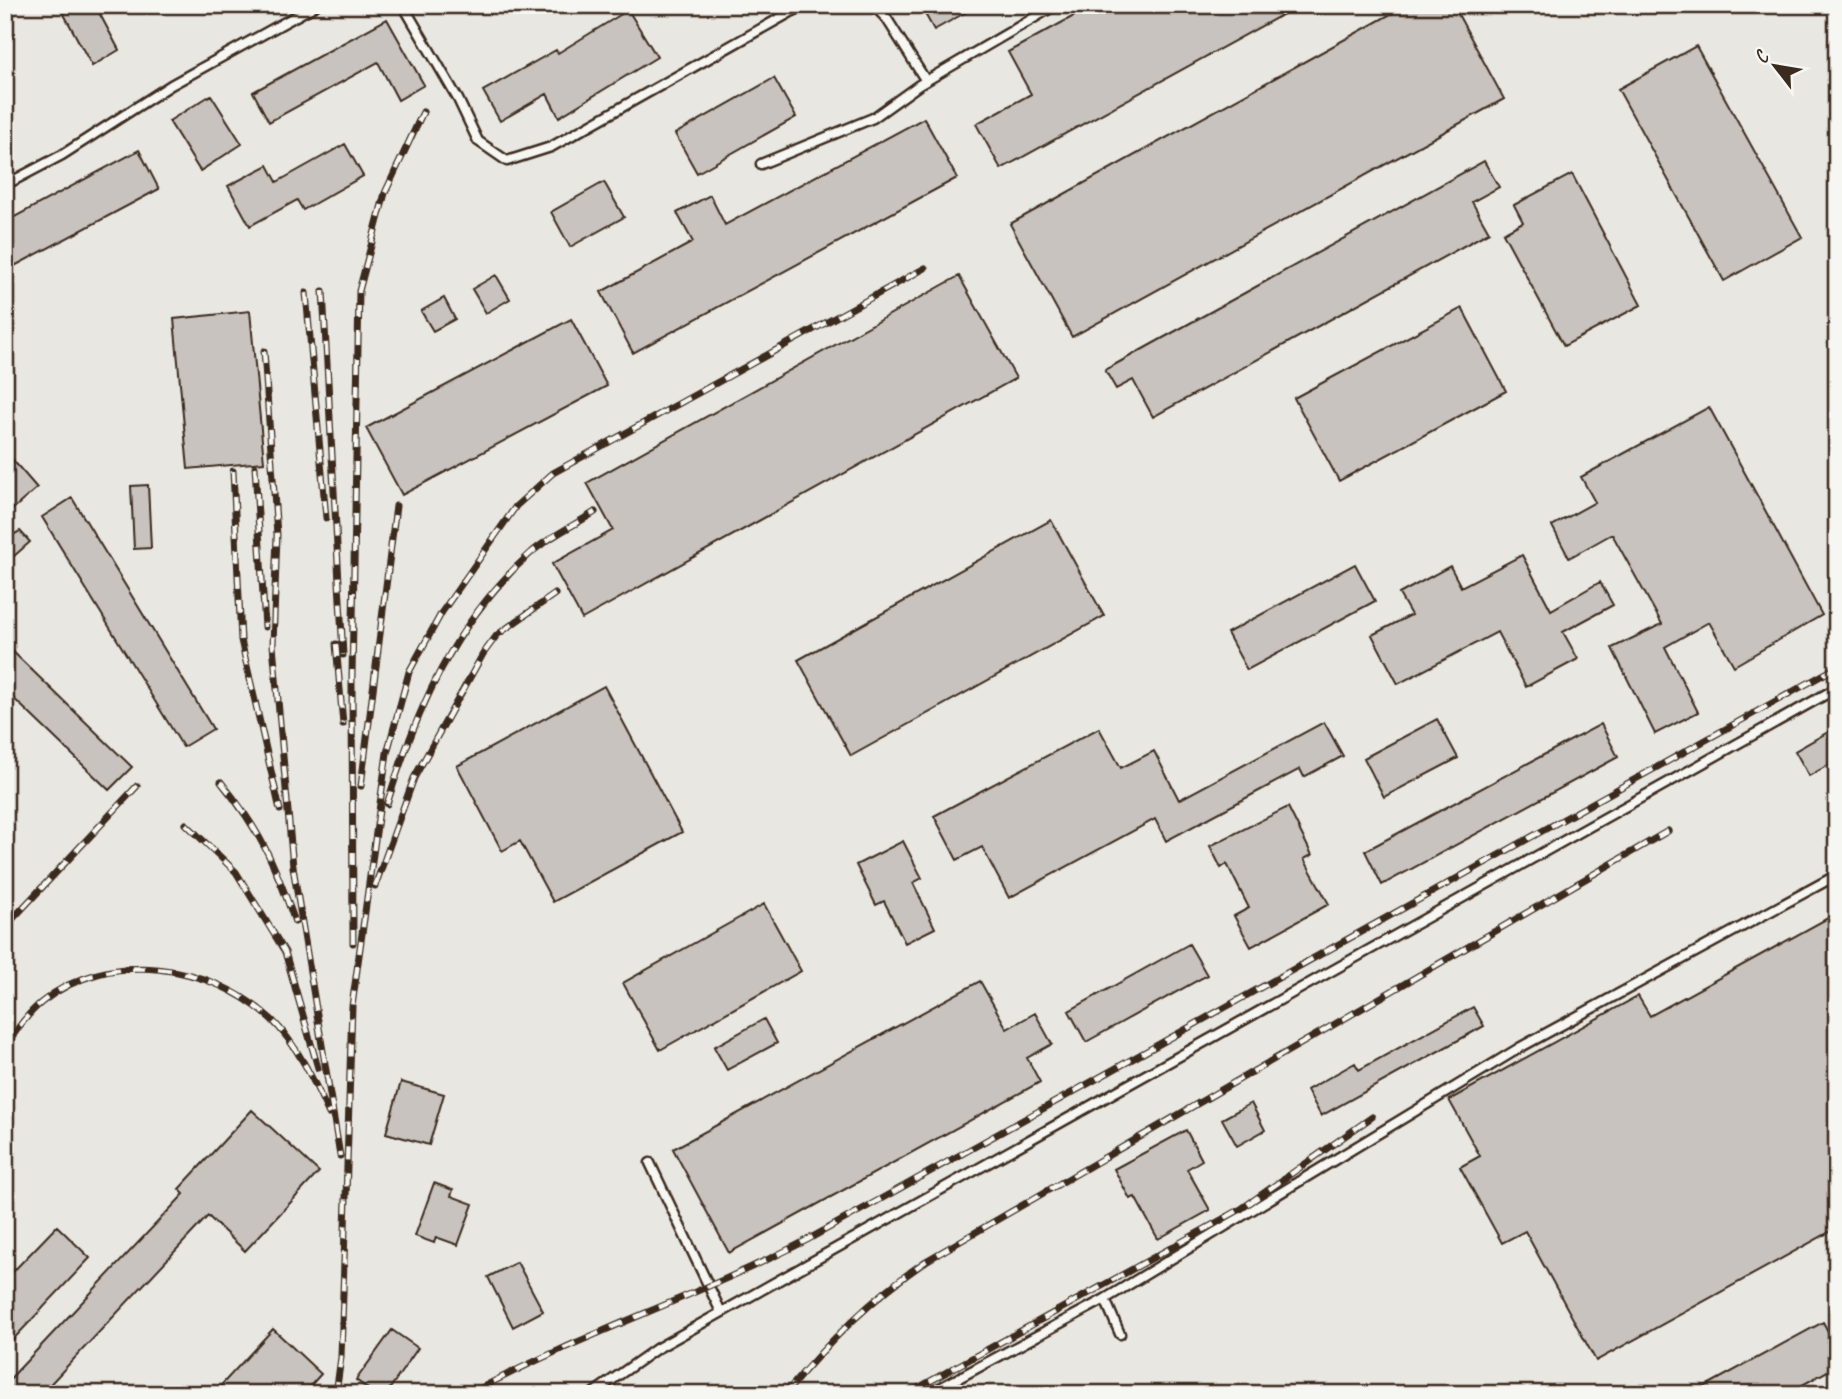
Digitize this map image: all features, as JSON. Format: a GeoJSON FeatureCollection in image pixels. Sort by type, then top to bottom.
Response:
{"type":"FeatureCollection","features":[{"type":"Feature","properties":{"kind":"lane"},"geometry":{"type":"LineString","coordinates":[[5,186],[62,155],[171,85],[316,5]]}},
{"type":"Feature","properties":{"kind":"lane"},"geometry":{"type":"LineString","coordinates":[[403,5],[458,99],[478,141],[507,161],[551,147],[791,12],[810,5]]}},
{"type":"Feature","properties":{"kind":"lane"},"geometry":{"type":"LineString","coordinates":[[873,5],[887,19],[926,81]]}},
{"type":"Feature","properties":{"kind":"lane"},"geometry":{"type":"LineString","coordinates":[[761,164],[873,118],[926,81],[1056,5]]}},
{"type":"Feature","properties":{"kind":"lane"},"geometry":{"type":"LineString","coordinates":[[592,1394],[656,1349],[721,1312],[1837,688]]}},
{"type":"Feature","properties":{"kind":"lane"},"geometry":{"type":"LineString","coordinates":[[929,1394],[1105,1300],[1521,1047],[1837,875]]}},
{"type":"Feature","properties":{"kind":"lane"},"geometry":{"type":"LineString","coordinates":[[650,1163],[721,1312]]}},
{"type":"Feature","properties":{"kind":"lane"},"geometry":{"type":"LineString","coordinates":[[1105,1300],[1120,1334]]}},
{"type":"Feature","properties":{"kind":"shaded area"},"geometry":{"type":"Polygon","coordinates":[[[5,5],[1837,5],[1837,1394],[5,1394],[5,5]]]}},
{"type":"Feature","properties":{"kind":"building"},"geometry":{"type":"Polygon","coordinates":[[[59,5],[95,5],[119,50],[92,66],[59,5]]]}},
{"type":"Feature","properties":{"kind":"building"},"geometry":{"type":"Polygon","coordinates":[[[920,5],[979,5],[934,30],[920,5]]]}},
{"type":"Feature","properties":{"kind":"building"},"geometry":{"type":"Polygon","coordinates":[[[1094,5],[1300,5],[1001,169],[976,124],[1031,94],[1008,52],[1094,5]]]}},
{"type":"Feature","properties":{"kind":"building"},"geometry":{"type":"Polygon","coordinates":[[[1407,5],[1453,5],[1504,99],[1072,337],[1010,224],[1407,5]]]}},
{"type":"Feature","properties":{"kind":"building"},"geometry":{"type":"Polygon","coordinates":[[[628,10],[657,57],[559,117],[547,94],[500,121],[483,91],[556,50],[558,53],[628,10]]]}},
{"type":"Feature","properties":{"kind":"building"},"geometry":{"type":"Polygon","coordinates":[[[387,19],[424,85],[398,100],[378,62],[269,122],[253,92],[387,19]]]}},
{"type":"Feature","properties":{"kind":"building"},"geometry":{"type":"Polygon","coordinates":[[[1696,46],[1802,237],[1724,281],[1618,89],[1696,46]]]}},
{"type":"Feature","properties":{"kind":"building"},"geometry":{"type":"Polygon","coordinates":[[[774,78],[796,117],[697,173],[675,134],[774,78]]]}},
{"type":"Feature","properties":{"kind":"building"},"geometry":{"type":"Polygon","coordinates":[[[211,95],[242,144],[200,171],[169,121],[211,95]]]}},
{"type":"Feature","properties":{"kind":"building"},"geometry":{"type":"Polygon","coordinates":[[[924,118],[957,178],[633,353],[601,292],[693,242],[677,213],[710,195],[725,225],[924,118]]]}},
{"type":"Feature","properties":{"kind":"building"},"geometry":{"type":"Polygon","coordinates":[[[345,144],[363,176],[303,210],[297,200],[250,226],[228,186],[268,165],[277,182],[345,144]]]}},
{"type":"Feature","properties":{"kind":"building"},"geometry":{"type":"Polygon","coordinates":[[[139,150],[159,189],[5,271],[5,222],[139,150]]]}},
{"type":"Feature","properties":{"kind":"building"},"geometry":{"type":"Polygon","coordinates":[[[1484,161],[1499,187],[1472,202],[1489,232],[1153,417],[1133,380],[1116,389],[1105,370],[1484,161]]]}},
{"type":"Feature","properties":{"kind":"building"},"geometry":{"type":"Polygon","coordinates":[[[1572,174],[1641,305],[1564,346],[1503,233],[1523,222],[1514,205],[1572,174]]]}},
{"type":"Feature","properties":{"kind":"building"},"geometry":{"type":"Polygon","coordinates":[[[604,182],[624,217],[570,247],[551,212],[604,182]]]}},
{"type":"Feature","properties":{"kind":"building"},"geometry":{"type":"Polygon","coordinates":[[[496,275],[510,299],[486,313],[472,289],[496,275]]]}},
{"type":"Feature","properties":{"kind":"building"},"geometry":{"type":"Polygon","coordinates":[[[959,276],[1016,378],[582,619],[552,564],[613,530],[587,483],[959,276]]]}},
{"type":"Feature","properties":{"kind":"building"},"geometry":{"type":"Polygon","coordinates":[[[444,298],[455,319],[433,331],[421,311],[444,298]]]}},
{"type":"Feature","properties":{"kind":"building"},"geometry":{"type":"Polygon","coordinates":[[[1462,308],[1506,391],[1339,481],[1294,398],[1462,308]]]}},
{"type":"Feature","properties":{"kind":"building"},"geometry":{"type":"Polygon","coordinates":[[[250,311],[264,462],[188,469],[174,319],[250,311]]]}},
{"type":"Feature","properties":{"kind":"building"},"geometry":{"type":"Polygon","coordinates":[[[571,319],[607,386],[402,495],[366,428],[571,319]]]}},
{"type":"Feature","properties":{"kind":"building"},"geometry":{"type":"Polygon","coordinates":[[[1709,407],[1822,615],[1734,666],[1709,622],[1665,647],[1698,712],[1655,734],[1612,648],[1662,624],[1612,534],[1569,558],[1552,526],[1595,502],[1581,477],[1709,407]]]}},
{"type":"Feature","properties":{"kind":"building"},"geometry":{"type":"Polygon","coordinates":[[[5,451],[37,488],[5,516],[5,451]]]}},
{"type":"Feature","properties":{"kind":"building"},"geometry":{"type":"Polygon","coordinates":[[[148,485],[151,548],[134,549],[131,486],[148,485]]]}},
{"type":"Feature","properties":{"kind":"building"},"geometry":{"type":"Polygon","coordinates":[[[72,498],[213,729],[183,747],[42,517],[72,498]]]}},
{"type":"Feature","properties":{"kind":"building"},"geometry":{"type":"Polygon","coordinates":[[[1051,520],[1104,616],[851,756],[798,660],[1051,520]]]}},
{"type":"Feature","properties":{"kind":"building"},"geometry":{"type":"Polygon","coordinates":[[[20,531],[30,542],[5,564],[5,539],[20,531]]]}},
{"type":"Feature","properties":{"kind":"building"},"geometry":{"type":"Polygon","coordinates":[[[1522,555],[1551,610],[1600,582],[1613,605],[1563,632],[1578,659],[1526,687],[1497,632],[1398,684],[1372,635],[1411,615],[1399,594],[1450,566],[1461,587],[1522,555]]]}},
{"type":"Feature","properties":{"kind":"building"},"geometry":{"type":"Polygon","coordinates":[[[1355,564],[1375,601],[1247,670],[1227,633],[1355,564]]]}},
{"type":"Feature","properties":{"kind":"building"},"geometry":{"type":"Polygon","coordinates":[[[5,644],[132,767],[109,790],[5,690],[5,644]]]}},
{"type":"Feature","properties":{"kind":"building"},"geometry":{"type":"Polygon","coordinates":[[[604,686],[682,832],[553,902],[520,841],[502,851],[457,766],[604,686]]]}},
{"type":"Feature","properties":{"kind":"building"},"geometry":{"type":"Polygon","coordinates":[[[1437,719],[1458,758],[1384,797],[1364,758],[1437,719]]]}},
{"type":"Feature","properties":{"kind":"building"},"geometry":{"type":"Polygon","coordinates":[[[1324,722],[1343,756],[1304,777],[1300,769],[1166,841],[1155,819],[1009,898],[982,847],[957,860],[934,816],[1099,728],[1121,768],[1154,751],[1179,800],[1324,722]]]}},
{"type":"Feature","properties":{"kind":"building"},"geometry":{"type":"Polygon","coordinates":[[[1601,724],[1618,757],[1382,885],[1365,851],[1601,724]]]}},
{"type":"Feature","properties":{"kind":"building"},"geometry":{"type":"Polygon","coordinates":[[[1837,727],[1837,760],[1809,776],[1795,751],[1837,727]]]}},
{"type":"Feature","properties":{"kind":"building"},"geometry":{"type":"Polygon","coordinates":[[[1288,807],[1312,855],[1304,859],[1329,904],[1251,947],[1234,916],[1249,908],[1227,864],[1221,868],[1210,846],[1288,807]]]}},
{"type":"Feature","properties":{"kind":"building"},"geometry":{"type":"Polygon","coordinates":[[[903,841],[922,878],[913,883],[935,928],[905,943],[884,901],[876,905],[856,865],[903,841]]]}},
{"type":"Feature","properties":{"kind":"building"},"geometry":{"type":"Polygon","coordinates":[[[764,904],[801,971],[660,1050],[623,983],[764,904]]]}},
{"type":"Feature","properties":{"kind":"building"},"geometry":{"type":"Polygon","coordinates":[[[1837,913],[1837,1228],[1596,1361],[1525,1231],[1502,1243],[1460,1167],[1480,1156],[1449,1100],[1638,996],[1650,1016],[1837,913]]]}},
{"type":"Feature","properties":{"kind":"building"},"geometry":{"type":"Polygon","coordinates":[[[1189,944],[1207,975],[1086,1042],[1069,1011],[1189,944]]]}},
{"type":"Feature","properties":{"kind":"building"},"geometry":{"type":"Polygon","coordinates":[[[980,981],[1007,1029],[1035,1013],[1052,1044],[1027,1058],[1040,1082],[729,1253],[673,1149],[980,981]]]}},
{"type":"Feature","properties":{"kind":"building"},"geometry":{"type":"Polygon","coordinates":[[[1473,1007],[1484,1026],[1321,1116],[1307,1090],[1355,1063],[1359,1070],[1473,1007]]]}},
{"type":"Feature","properties":{"kind":"building"},"geometry":{"type":"Polygon","coordinates":[[[764,1019],[777,1043],[727,1070],[714,1047],[764,1019]]]}},
{"type":"Feature","properties":{"kind":"building"},"geometry":{"type":"Polygon","coordinates":[[[401,1082],[444,1094],[429,1145],[386,1133],[401,1082]]]}},
{"type":"Feature","properties":{"kind":"building"},"geometry":{"type":"Polygon","coordinates":[[[1251,1103],[1265,1130],[1237,1146],[1222,1119],[1251,1103]]]}},
{"type":"Feature","properties":{"kind":"building"},"geometry":{"type":"Polygon","coordinates":[[[252,1110],[319,1172],[245,1251],[208,1216],[41,1394],[5,1394],[5,1384],[184,1194],[179,1189],[252,1110]]]}},
{"type":"Feature","properties":{"kind":"building"},"geometry":{"type":"Polygon","coordinates":[[[1186,1130],[1202,1160],[1187,1169],[1210,1210],[1158,1239],[1135,1197],[1130,1199],[1114,1169],[1186,1130]]]}},
{"type":"Feature","properties":{"kind":"building"},"geometry":{"type":"Polygon","coordinates":[[[434,1183],[453,1190],[451,1196],[473,1204],[458,1245],[436,1237],[434,1243],[415,1236],[434,1183]]]}},
{"type":"Feature","properties":{"kind":"building"},"geometry":{"type":"Polygon","coordinates":[[[57,1226],[90,1258],[5,1348],[5,1280],[57,1226]]]}},
{"type":"Feature","properties":{"kind":"building"},"geometry":{"type":"Polygon","coordinates":[[[517,1262],[543,1311],[513,1327],[488,1277],[517,1262]]]}},
{"type":"Feature","properties":{"kind":"building"},"geometry":{"type":"Polygon","coordinates":[[[1823,1322],[1837,1348],[1837,1366],[1786,1394],[1691,1394],[1823,1322]]]}},
{"type":"Feature","properties":{"kind":"building"},"geometry":{"type":"Polygon","coordinates":[[[273,1329],[321,1374],[303,1394],[213,1394],[273,1329]]]}},
{"type":"Feature","properties":{"kind":"building"},"geometry":{"type":"Polygon","coordinates":[[[392,1330],[418,1348],[386,1394],[375,1394],[356,1380],[392,1330]]]}},
{"type":"Feature","properties":{"kind":"railway"},"geometry":{"type":"LineString","coordinates":[[5,9],[13,5]]}},
{"type":"Feature","properties":{"kind":"railway"},"geometry":{"type":"LineString","coordinates":[[353,943],[352,677],[359,291],[385,193],[423,112]]}},
{"type":"Feature","properties":{"kind":"railway"},"geometry":{"type":"LineString","coordinates":[[336,1394],[341,1357],[352,1006],[387,753],[409,672],[442,612],[516,506],[553,473],[925,268]]}},
{"type":"Feature","properties":{"kind":"railway"},"geometry":{"type":"LineString","coordinates":[[323,291],[343,655]]}},
{"type":"Feature","properties":{"kind":"railway"},"geometry":{"type":"LineString","coordinates":[[306,293],[326,518]]}},
{"type":"Feature","properties":{"kind":"railway"},"geometry":{"type":"LineString","coordinates":[[264,351],[277,535],[273,645],[293,867],[340,1156]]}},
{"type":"Feature","properties":{"kind":"railway"},"geometry":{"type":"LineString","coordinates":[[255,467],[265,627]]}},
{"type":"Feature","properties":{"kind":"railway"},"geometry":{"type":"LineString","coordinates":[[233,471],[241,640],[280,810]]}},
{"type":"Feature","properties":{"kind":"railway"},"geometry":{"type":"LineString","coordinates":[[361,786],[396,506]]}},
{"type":"Feature","properties":{"kind":"railway"},"geometry":{"type":"LineString","coordinates":[[387,804],[411,734],[426,700],[460,637],[481,607],[505,578],[539,546],[595,512]]}},
{"type":"Feature","properties":{"kind":"railway"},"geometry":{"type":"LineString","coordinates":[[375,886],[414,778],[483,654],[497,635],[555,594]]}},
{"type":"Feature","properties":{"kind":"railway"},"geometry":{"type":"LineString","coordinates":[[336,644],[343,724]]}},
{"type":"Feature","properties":{"kind":"railway"},"geometry":{"type":"LineString","coordinates":[[470,1394],[553,1353],[723,1280],[807,1240],[1837,667]]}},
{"type":"Feature","properties":{"kind":"railway"},"geometry":{"type":"LineString","coordinates":[[221,782],[265,848],[295,922]]}},
{"type":"Feature","properties":{"kind":"railway"},"geometry":{"type":"LineString","coordinates":[[5,927],[137,786]]}},
{"type":"Feature","properties":{"kind":"railway"},"geometry":{"type":"LineString","coordinates":[[186,824],[236,872],[285,952],[318,1068]]}},
{"type":"Feature","properties":{"kind":"railway"},"geometry":{"type":"LineString","coordinates":[[785,1394],[851,1322],[887,1290],[926,1261],[1668,831]]}},
{"type":"Feature","properties":{"kind":"railway"},"geometry":{"type":"LineString","coordinates":[[5,1047],[22,1023],[42,1002],[69,985],[97,974],[128,969],[159,969],[189,975],[219,985],[246,1000],[271,1019],[297,1051],[329,1114]]}},
{"type":"Feature","properties":{"kind":"railway"},"geometry":{"type":"LineString","coordinates":[[907,1394],[1241,1209],[1372,1117]]}}]}
